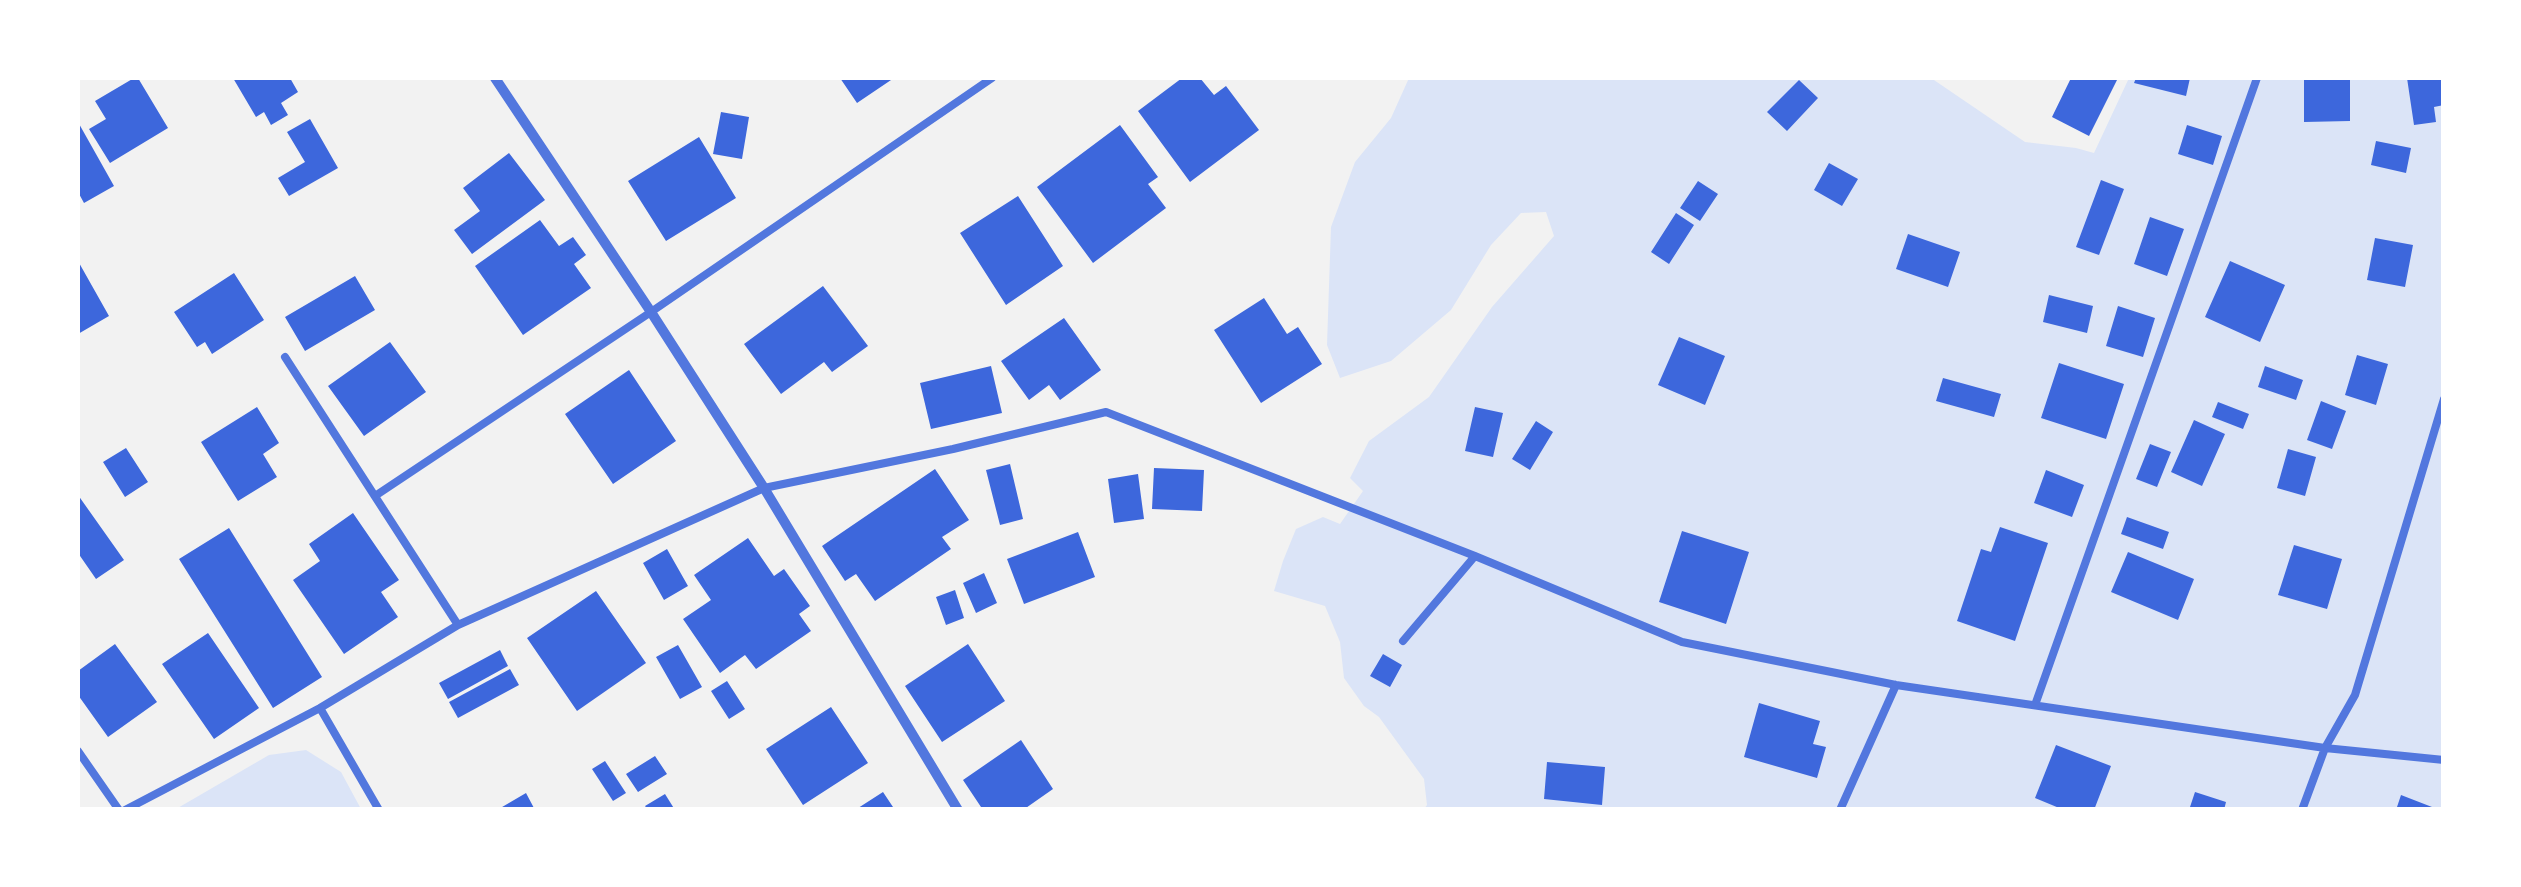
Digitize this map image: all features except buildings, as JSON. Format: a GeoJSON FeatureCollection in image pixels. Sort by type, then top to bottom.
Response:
{"type":"FeatureCollection","features":[{"type":"Feature","properties":{"kind":"street"},"geometry":{"type":"LineString","coordinates":[[495,78],[764,488],[958,810]]}},
{"type":"Feature","properties":{"kind":"lane"},"geometry":{"type":"LineString","coordinates":[[375,496],[992,78]]}},
{"type":"Feature","properties":{"kind":"lane"},"geometry":{"type":"LineString","coordinates":[[2035,705],[2257,78]]}},
{"type":"Feature","properties":{"kind":"lane"},"geometry":{"type":"LineString","coordinates":[[285,357],[458,625]]}},
{"type":"Feature","properties":{"kind":"lane"},"geometry":{"type":"LineString","coordinates":[[2302,810],[2325,748],[2355,696],[2444,399]]}},
{"type":"Feature","properties":{"kind":"lane"},"geometry":{"type":"LineString","coordinates":[[78,751],[122,810],[320,708],[458,625],[764,488],[1106,412],[1476,556],[1682,642],[1896,686],[2325,748],[2444,760]]}},
{"type":"Feature","properties":{"kind":"lane"},"geometry":{"type":"LineString","coordinates":[[1403,641],[1476,556]]}},
{"type":"Feature","properties":{"kind":"lane"},"geometry":{"type":"LineString","coordinates":[[1840,810],[1896,686]]}},
{"type":"Feature","properties":{"kind":"lane"},"geometry":{"type":"LineString","coordinates":[[320,708],[379,810]]}},
{"type":"Feature","properties":{"kind":"shaded area"},"geometry":{"type":"Polygon","coordinates":[[[1409,78],[1931,78],[2025,142],[2094,153],[2129,78],[2443,78],[2443,809],[1424,809],[1424,779],[1379,717],[1364,706],[1344,678],[1340,642],[1325,606],[1274,591],[1296,529],[1323,517],[1340,524],[1363,491],[1350,478],[1369,441],[1429,397],[1492,307],[1554,236],[1546,212],[1521,213],[1491,245],[1451,310],[1391,361],[1340,378],[1327,345],[1331,227],[1355,162],[1391,118],[1409,78]]]}},
{"type":"Feature","properties":{"kind":"shaded area"},"geometry":{"type":"Polygon","coordinates":[[[306,750],[341,772],[361,809],[176,809],[269,755],[306,750]]]}}]}
